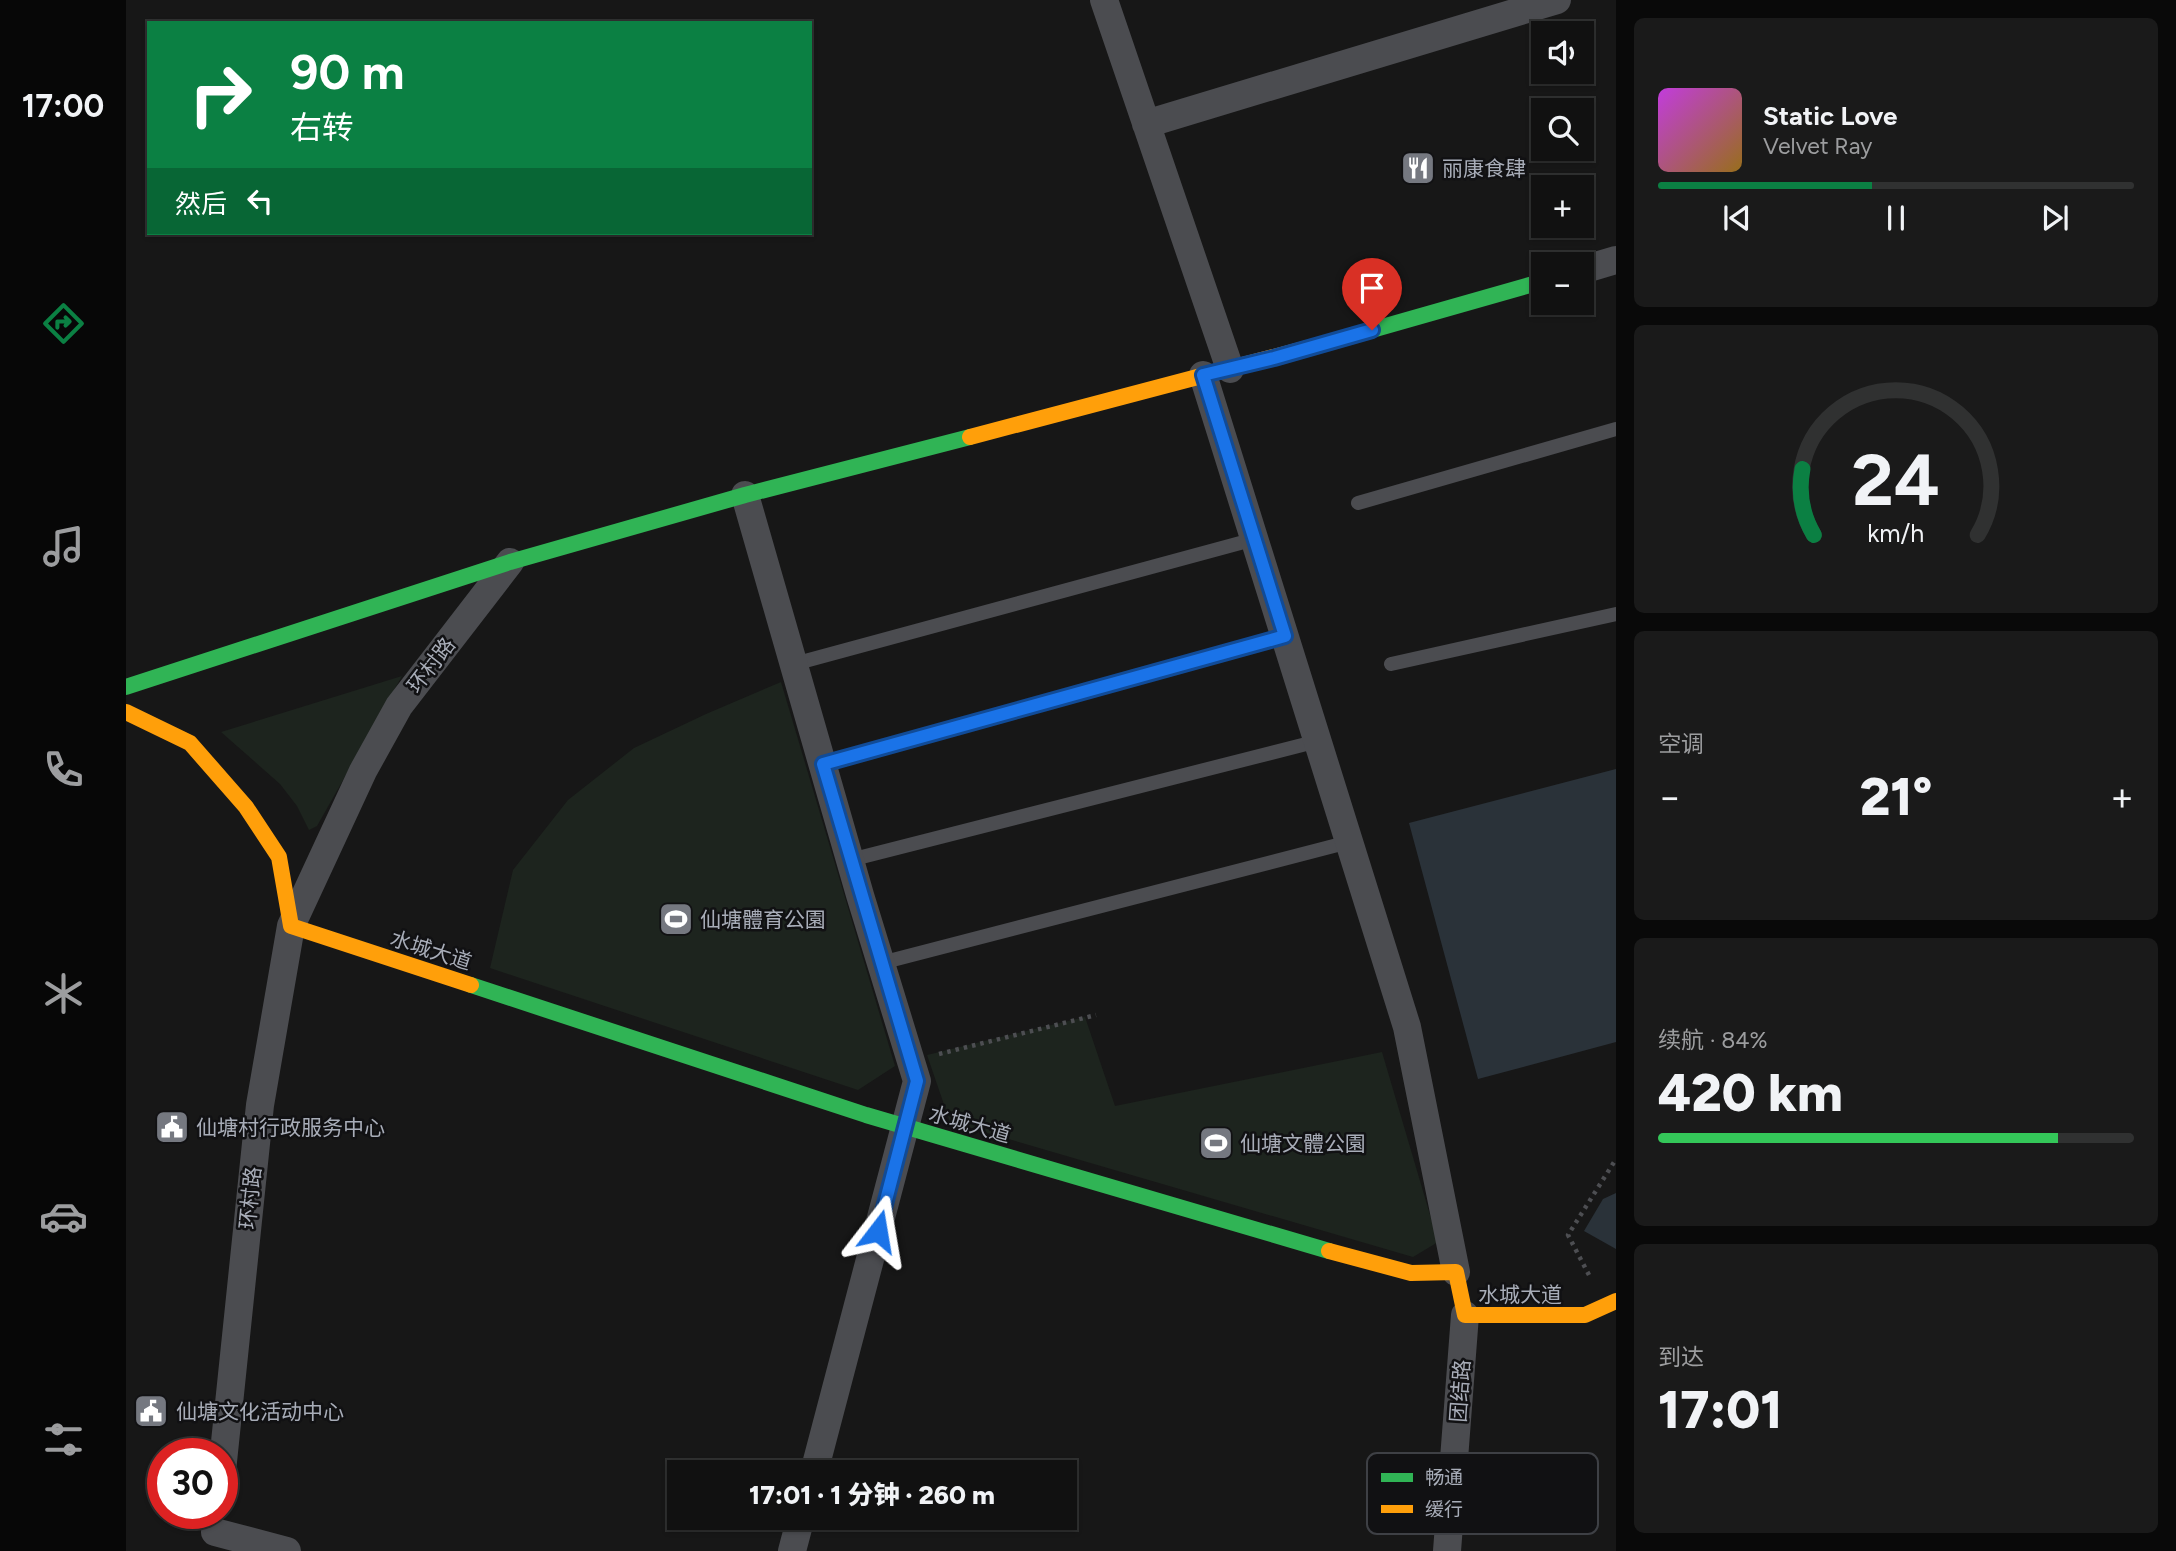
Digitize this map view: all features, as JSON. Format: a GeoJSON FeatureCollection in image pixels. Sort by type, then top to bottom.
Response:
{"type":"FeatureCollection","features":[{"type":"Feature","properties":{"kind":"street"},"geometry":{"type":"LineString","coordinates":[[1104,0],[1146,124],[1217,372],[1255,539],[1407,1027],[1456,1272]]}},
{"type":"Feature","properties":{"kind":"street"},"geometry":{"type":"LineString","coordinates":[[1146,124],[1557,0]]}},
{"type":"Feature","properties":{"kind":"street"},"geometry":{"type":"LineString","coordinates":[[1594,266],[1616,260]]}},
{"type":"Feature","properties":{"kind":"street"},"geometry":{"type":"LineString","coordinates":[[126,687],[510,562],[745,495],[1217,372],[1531,285]]}},
{"type":"Feature","properties":{"kind":"street"},"geometry":{"type":"LineString","coordinates":[[745,495],[917,1081],[817,1460]]}},
{"type":"Feature","properties":{"kind":"street","name":"环村路"},"geometry":{"type":"LineString","coordinates":[[225,1438],[260,1105],[291,926],[363,771],[399,706],[510,562]]}},
{"type":"Feature","properties":{"kind":"street","name":"环村路"},"geometry":{"type":"LineString","coordinates":[[126,712],[190,743],[247,807],[279,857],[291,926]]}},
{"type":"Feature","properties":{"kind":"street","name":"水城大道"},"geometry":{"type":"LineString","coordinates":[[291,926],[905,1126],[1399,1270],[1411,1273],[1456,1272],[1465,1315],[1585,1315],[1610,1303]]}},
{"type":"Feature","properties":{"kind":"street","name":"团结路"},"geometry":{"type":"LineString","coordinates":[[1454,1453],[1465,1315]]}},
{"type":"Feature","properties":{"kind":"street"},"geometry":{"type":"LineString","coordinates":[[792,1551],[798,1530]]}},
{"type":"Feature","properties":{"kind":"street"},"geometry":{"type":"LineString","coordinates":[[215,1532],[287,1551]]}},
{"type":"Feature","properties":{"kind":"lane"},"geometry":{"type":"LineString","coordinates":[[1358,503],[1616,429]]}},
{"type":"Feature","properties":{"kind":"lane"},"geometry":{"type":"LineString","coordinates":[[794,664],[1255,539]]}},
{"type":"Feature","properties":{"kind":"lane"},"geometry":{"type":"LineString","coordinates":[[1391,664],[1616,614]]}},
{"type":"Feature","properties":{"kind":"lane"},"geometry":{"type":"LineString","coordinates":[[823,764],[1285,636]]}},
{"type":"Feature","properties":{"kind":"lane"},"geometry":{"type":"LineString","coordinates":[[850,860],[1318,741]]}},
{"type":"Feature","properties":{"kind":"lane"},"geometry":{"type":"LineString","coordinates":[[881,963],[1349,842]]}},
{"type":"Feature","properties":{"kind":"path"},"geometry":{"type":"LineString","coordinates":[[911,1061],[1096,1015]]}},
{"type":"Feature","properties":{"kind":"path"},"geometry":{"type":"LineString","coordinates":[[1610,1303],[1569,1235],[1616,1158]]}},
{"type":"Feature","properties":{"kind":"shaded area"},"geometry":{"type":"Polygon","coordinates":[[[402,676],[317,826],[309,830],[297,806],[280,784],[221,732],[402,676]]]}},
{"type":"Feature","properties":{"kind":"shaded area","name":"仙塘體育公園"},"geometry":{"type":"Polygon","coordinates":[[[781,682],[895,1066],[858,1090],[490,968],[513,870],[568,800],[634,748],[781,682]]]}},
{"type":"Feature","properties":{"kind":"shaded area"},"geometry":{"type":"Polygon","coordinates":[[[1616,769],[1616,1042],[1478,1079],[1409,823],[1616,769]]]}},
{"type":"Feature","properties":{"kind":"shaded area","name":"仙塘文體公園"},"geometry":{"type":"Polygon","coordinates":[[[1085,1017],[1115,1106],[1382,1052],[1438,1242],[1413,1257],[950,1122],[927,1055],[1085,1017]]]}},
{"type":"Feature","properties":{"kind":"shaded area"},"geometry":{"type":"Polygon","coordinates":[[[1616,1193],[1616,1249],[1584,1231],[1603,1199],[1616,1193]]]}},
{"type":"Feature","properties":{"kind":"traffic: fast"},"geometry":{"type":"LineString","coordinates":[[1319,345],[1531,285]]}},
{"type":"Feature","properties":{"kind":"traffic: fast"},"geometry":{"type":"LineString","coordinates":[[126,687],[510,562],[745,495],[970,437]]}},
{"type":"Feature","properties":{"kind":"traffic: fast"},"geometry":{"type":"LineString","coordinates":[[471,985],[866,1115],[1329,1251]]}},
{"type":"Feature","properties":{"kind":"traffic: slow"},"geometry":{"type":"LineString","coordinates":[[970,437],[1319,345]]}},
{"type":"Feature","properties":{"kind":"traffic: slow"},"geometry":{"type":"LineString","coordinates":[[126,712],[190,743],[246,807],[279,857],[291,926],[471,985]]}},
{"type":"Feature","properties":{"kind":"traffic: slow"},"geometry":{"type":"LineString","coordinates":[[1329,1251],[1411,1273],[1456,1272],[1465,1315],[1585,1315],[1616,1301]]}},
{"type":"Feature","properties":{"kind":"place","name":"丽康食肆"},"geometry":{"type":"Point","coordinates":[1418,168]}},
{"type":"Feature","properties":{"kind":"place","name":"仙塘體育公園"},"geometry":{"type":"Point","coordinates":[676,919]}},
{"type":"Feature","properties":{"kind":"place","name":"仙塘村行政服务中心"},"geometry":{"type":"Point","coordinates":[172,1127]}},
{"type":"Feature","properties":{"kind":"place","name":"仙塘文體公園"},"geometry":{"type":"Point","coordinates":[1216,1143]}},
{"type":"Feature","properties":{"kind":"place","name":"仙塘文化活动中心"},"geometry":{"type":"Point","coordinates":[151,1411]}},
{"type":"Feature","properties":{"kind":"route"},"geometry":{"type":"LineString","coordinates":[[878,1231],[917,1081],[823,764],[1285,636],[1203,375],[1372,330]]}}]}
